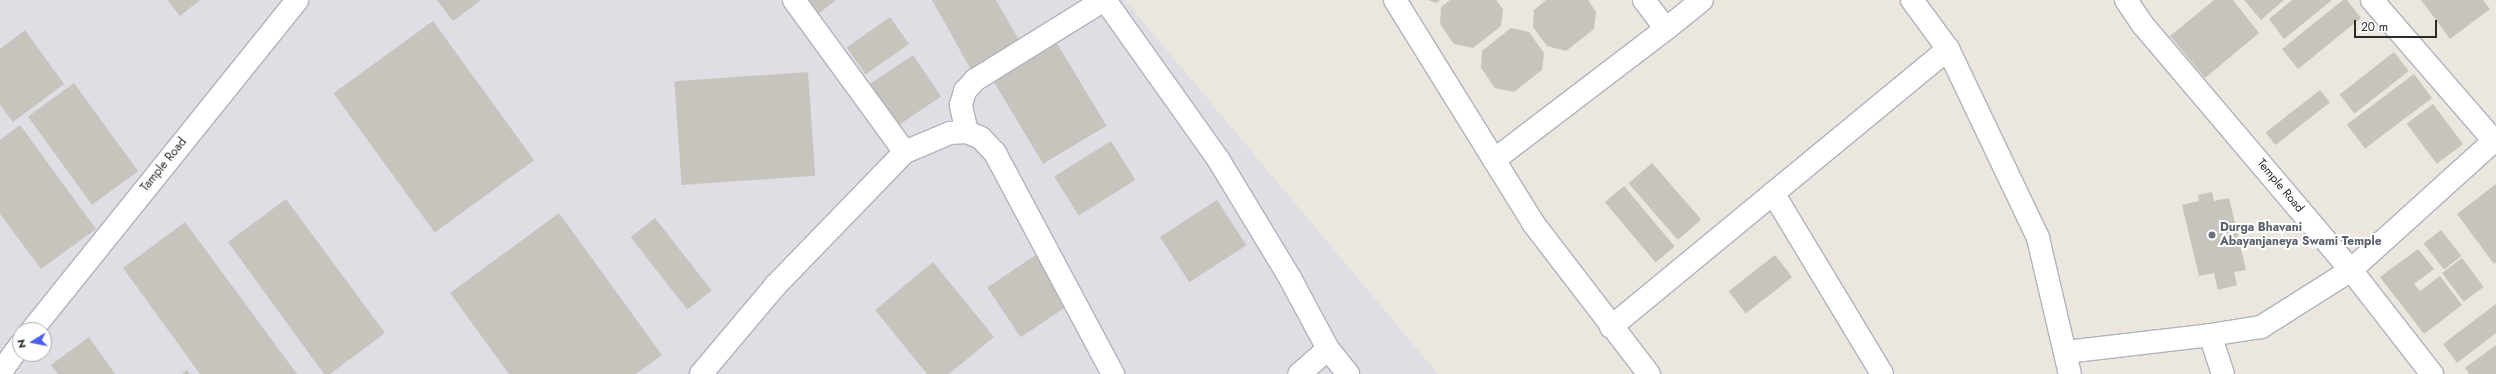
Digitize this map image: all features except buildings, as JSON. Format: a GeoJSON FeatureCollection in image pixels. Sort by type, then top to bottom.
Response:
{"type":"FeatureCollection","features":[{"type":"Feature","properties":{"kind":"street","name":"Tample Road"},"geometry":{"type":"LineString","coordinates":[[38,322],[297,0]]}},
{"type":"Feature","properties":{"kind":"street"},"geometry":{"type":"LineString","coordinates":[[794,0],[905,152]]}},
{"type":"Feature","properties":{"kind":"street"},"geometry":{"type":"LineString","coordinates":[[967,132],[961,105],[965,91],[975,80],[1105,0],[1218,159],[1290,278],[1328,349],[1348,374]]}},
{"type":"Feature","properties":{"kind":"street"},"geometry":{"type":"LineString","coordinates":[[1395,0],[1533,223],[1649,374]]}},
{"type":"Feature","properties":{"kind":"street"},"geometry":{"type":"LineString","coordinates":[[1644,0],[1666,29]]}},
{"type":"Feature","properties":{"kind":"street"},"geometry":{"type":"LineString","coordinates":[[1494,160],[1702,0]]}},
{"type":"Feature","properties":{"kind":"street"},"geometry":{"type":"LineString","coordinates":[[1912,0],[1948,49],[2038,238],[2070,374]]}},
{"type":"Feature","properties":{"kind":"street","name":"Temple Road"},"geometry":{"type":"LineString","coordinates":[[2126,0],[2143,25],[2351,270],[2432,374]]}},
{"type":"Feature","properties":{"kind":"street"},"geometry":{"type":"LineString","coordinates":[[2066,352],[2210,335],[2261,327],[2351,270],[2495,141],[2372,0]]}},
{"type":"Feature","properties":{"kind":"street"},"geometry":{"type":"LineString","coordinates":[[1612,327],[1948,49]]}},
{"type":"Feature","properties":{"kind":"street"},"geometry":{"type":"LineString","coordinates":[[701,374],[775,286],[905,152],[950,133],[967,132],[981,138],[995,153],[1113,374]]}},
{"type":"Feature","properties":{"kind":"street"},"geometry":{"type":"LineString","coordinates":[[1773,193],[1882,374]]}},
{"type":"Feature","properties":{"kind":"street"},"geometry":{"type":"LineString","coordinates":[[2210,335],[2223,374]]}},
{"type":"Feature","properties":{"kind":"street"},"geometry":{"type":"LineString","coordinates":[[1298,374],[1328,349]]}},
{"type":"Feature","properties":{"kind":"street"},"geometry":{"type":"LineString","coordinates":[[0,373],[12,356]]}},
{"type":"Feature","properties":{"kind":"shaded area"},"geometry":{"type":"Polygon","coordinates":[[[0,0],[1125,0],[1438,374],[0,374],[0,0]]]}},
{"type":"Feature","properties":{"kind":"place","name":"Durga Bhavani Abayanjaneya Swami Temple"},"geometry":{"type":"Point","coordinates":[2212,235]}}]}
